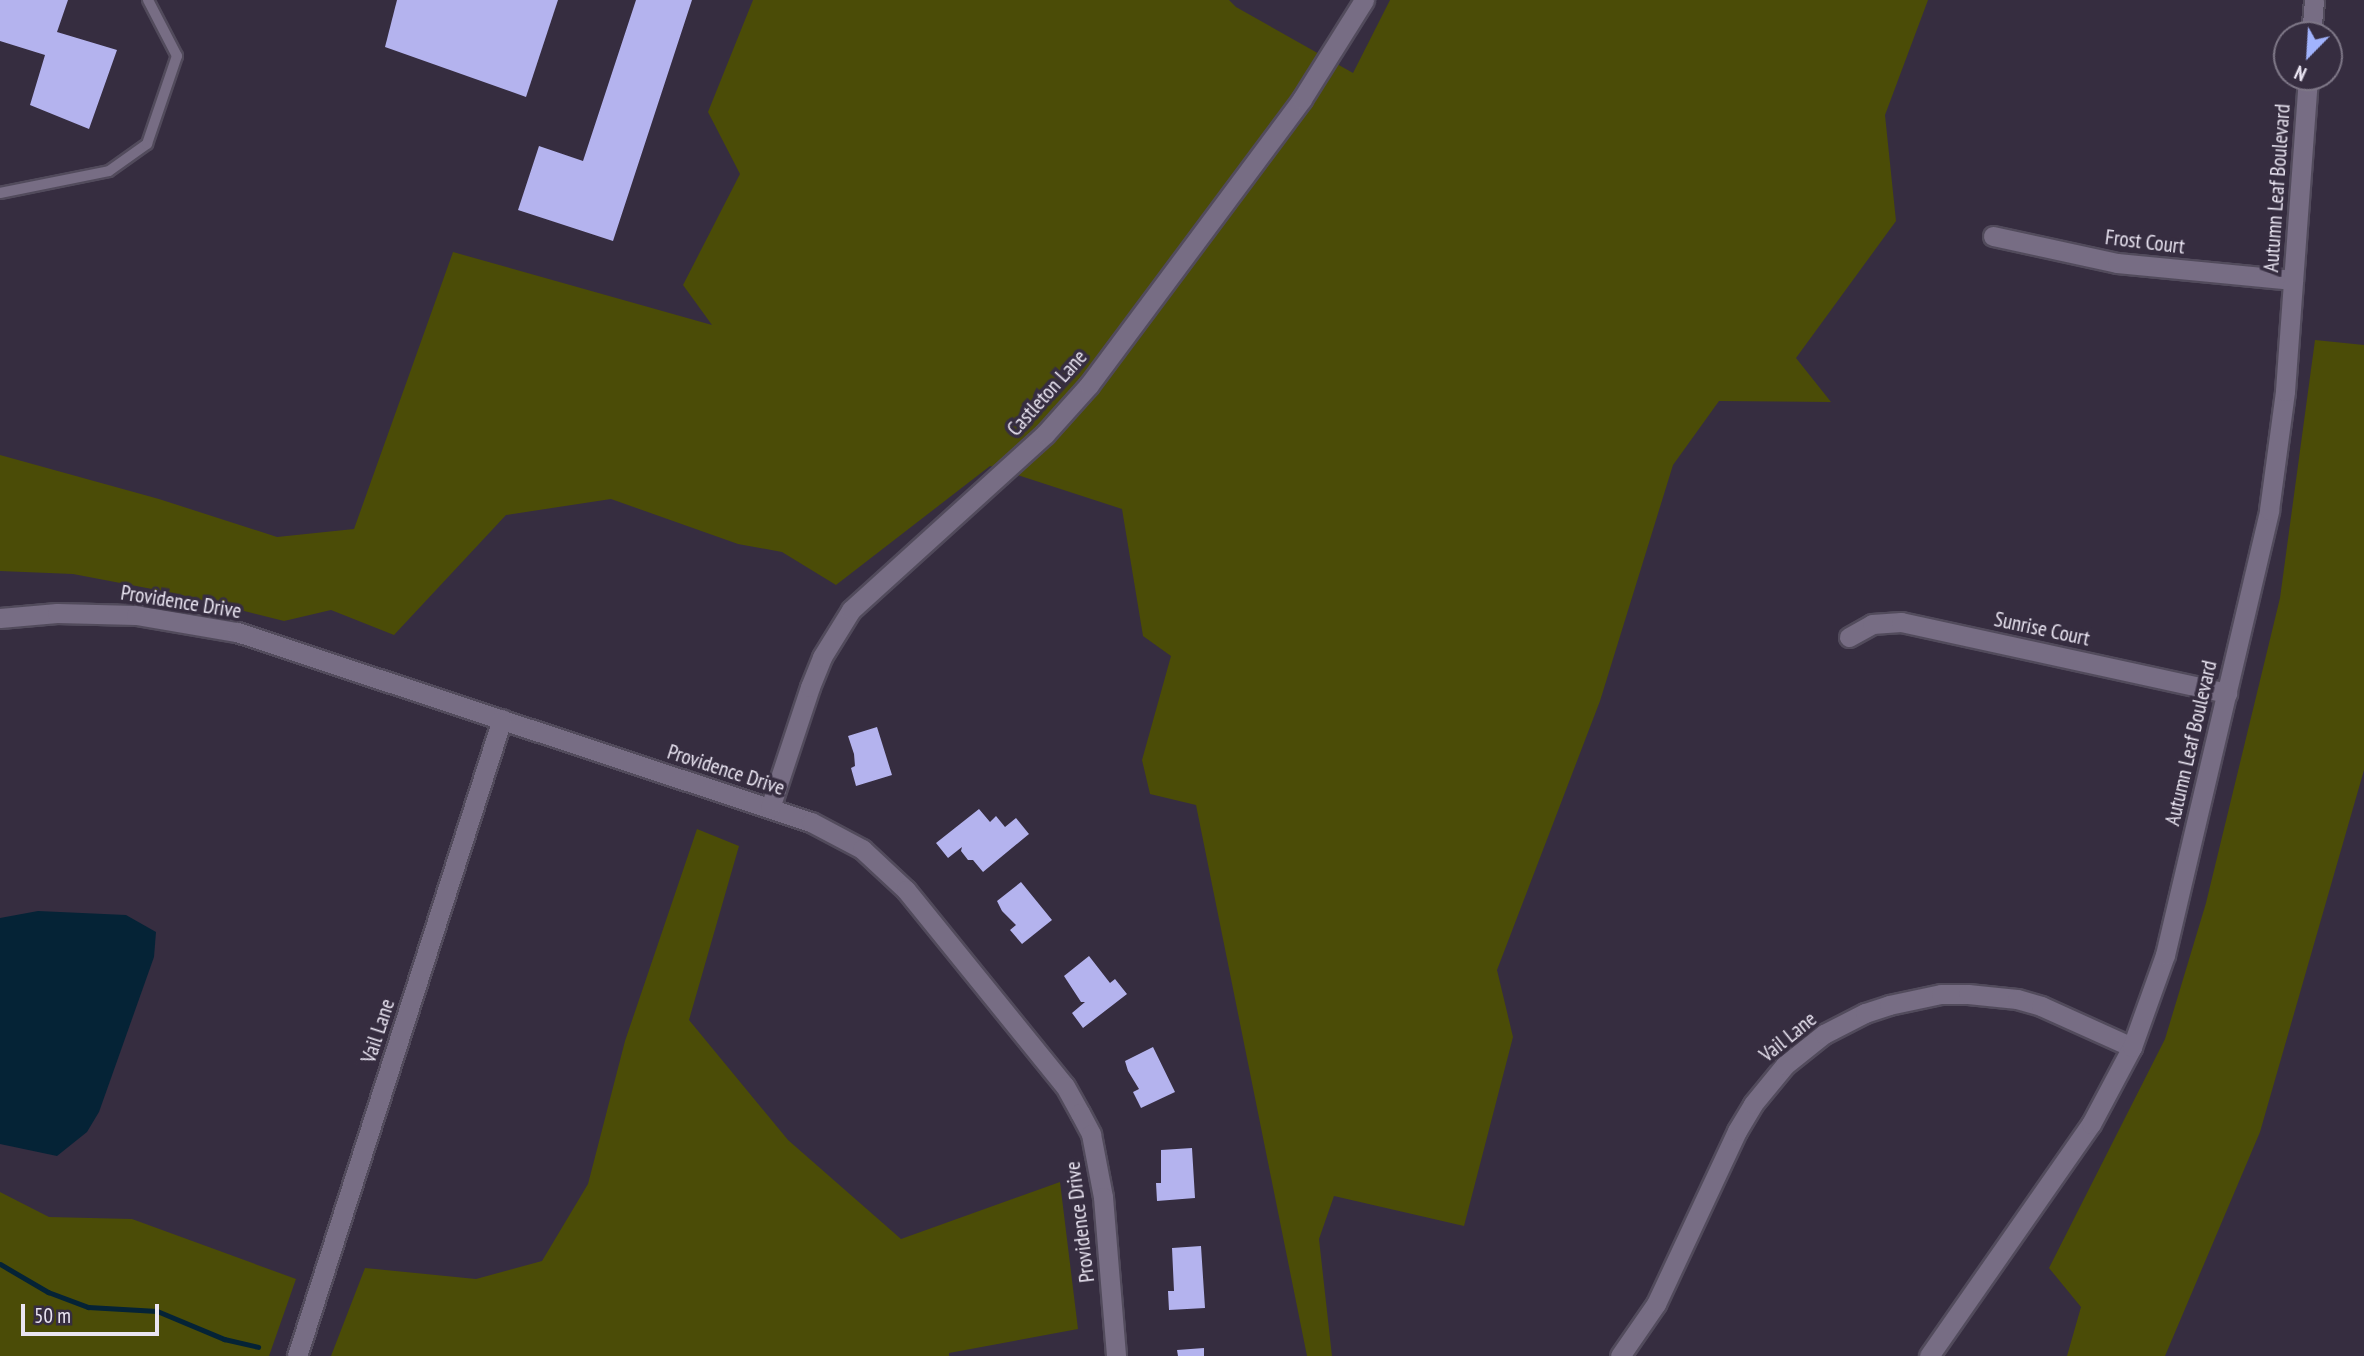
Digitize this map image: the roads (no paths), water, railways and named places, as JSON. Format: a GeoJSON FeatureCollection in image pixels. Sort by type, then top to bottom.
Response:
{"type":"FeatureCollection","features":[{"type":"Feature","properties":{"kind":"street","name":"Castleton Lane"},"geometry":{"type":"LineString","coordinates":[[771,808],[822,657],[851,610],[1045,434],[1089,385],[1302,99],[1364,0]]}},
{"type":"Feature","properties":{"kind":"street"},"geometry":{"type":"LineString","coordinates":[[2312,21],[2314,0]]}},
{"type":"Feature","properties":{"kind":"street","name":"Autumn Leaf Boulevard"},"geometry":{"type":"LineString","coordinates":[[1929,1356],[2091,1124],[2132,1047],[2165,955],[2269,510],[2285,391],[2307,91]]}},
{"type":"Feature","properties":{"kind":"street","name":"Frost Court"},"geometry":{"type":"LineString","coordinates":[[1993,236],[2117,263],[2293,280]]}},
{"type":"Feature","properties":{"kind":"street","name":"Providence Drive"},"geometry":{"type":"LineString","coordinates":[[0,618],[95,613],[181,621],[287,647],[771,808],[834,832],[878,860],[906,890],[1065,1086],[1091,1134],[1098,1165],[1116,1356]]}},
{"type":"Feature","properties":{"kind":"street","name":"Sunrise Court"},"geometry":{"type":"LineString","coordinates":[[1849,637],[1872,624],[1901,622],[2227,693]]}},
{"type":"Feature","properties":{"kind":"street","name":"Vail Lane"},"geometry":{"type":"LineString","coordinates":[[297,1356],[502,719]]}},
{"type":"Feature","properties":{"kind":"street","name":"Vail Lane"},"geometry":{"type":"LineString","coordinates":[[1620,1356],[1656,1304],[1737,1130],[1753,1104],[1785,1065],[1824,1034],[1864,1013],[1889,1005],[1941,994],[1968,994],[2017,999],[2041,1006],[2132,1047]]}},
{"type":"Feature","properties":{"kind":"lane"},"geometry":{"type":"LineString","coordinates":[[0,193],[108,171],[147,144],[177,56],[148,0]]}},
{"type":"Feature","properties":{"kind":"water"},"geometry":{"type":"Polygon","coordinates":[[[38,911],[126,915],[156,932],[154,957],[99,1112],[87,1132],[57,1156],[0,1144],[0,918],[38,911]]]}},
{"type":"Feature","properties":{"kind":"waterway"},"geometry":{"type":"LineString","coordinates":[[0,1264],[48,1292],[88,1307],[157,1311],[224,1339],[258,1347]]}}]}
